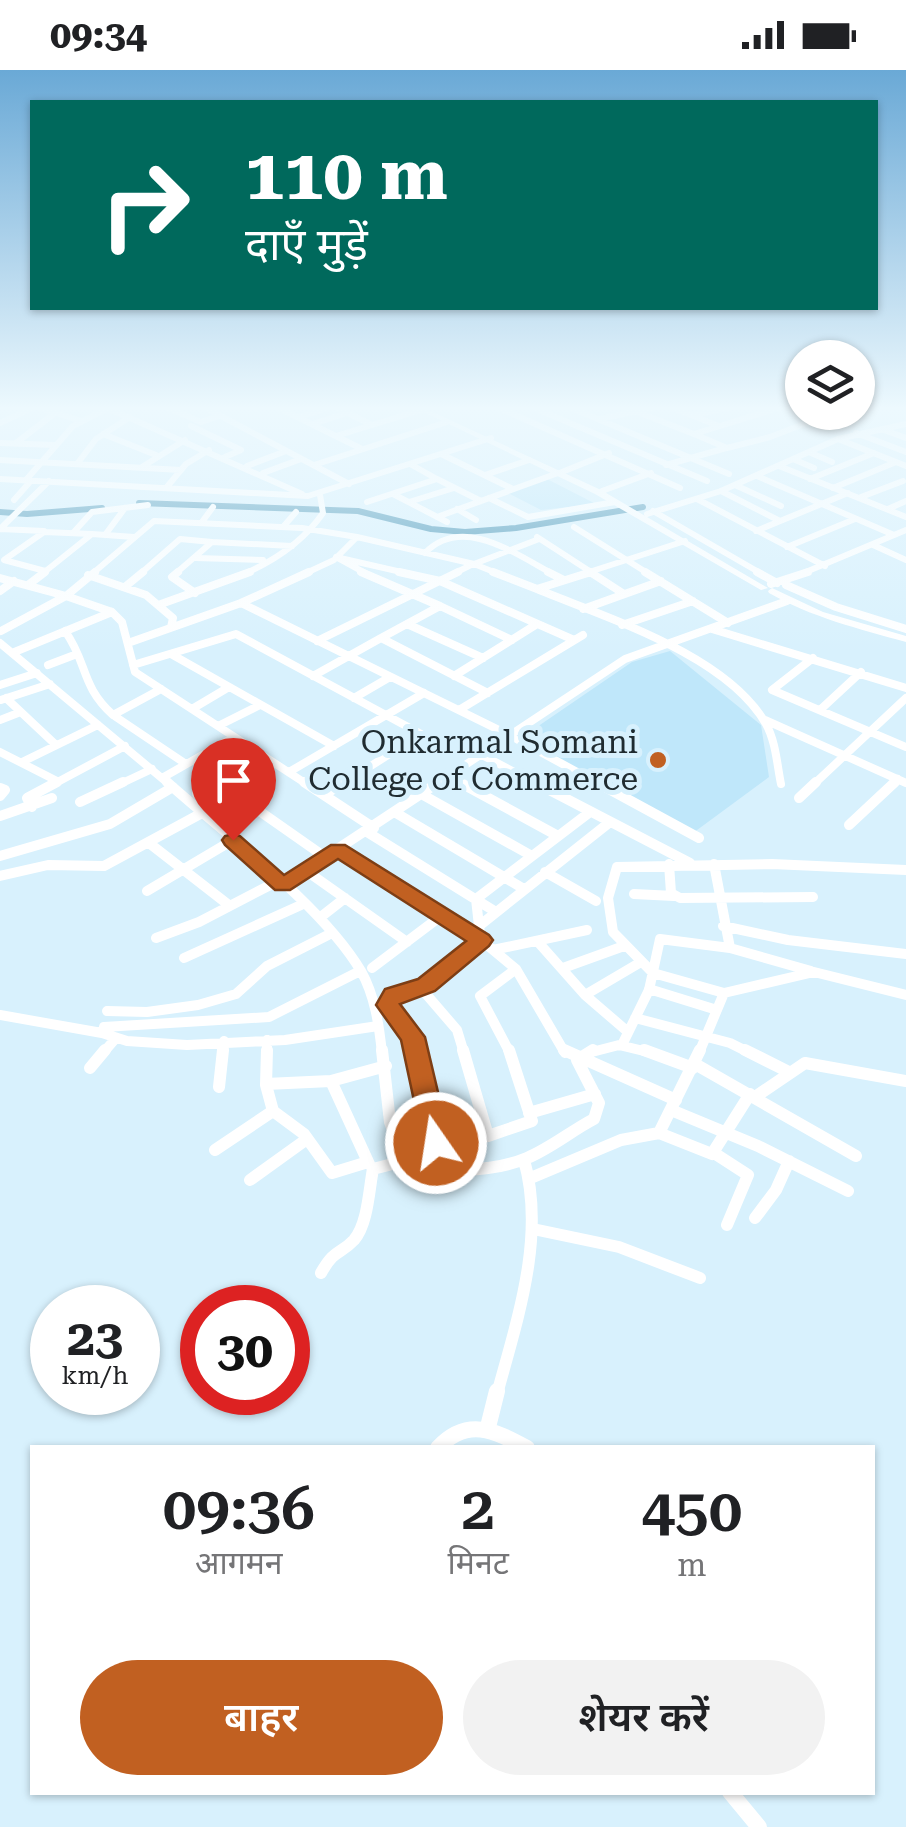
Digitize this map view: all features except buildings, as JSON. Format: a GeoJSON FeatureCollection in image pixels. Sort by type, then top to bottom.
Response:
{"type":"FeatureCollection","features":[{"type":"Feature","properties":{"kind":"main road"},"geometry":{"type":"LineString","coordinates":[[593,489],[724,555],[775,587],[787,601],[906,634]]}},
{"type":"Feature","properties":{"kind":"main road"},"geometry":{"type":"LineString","coordinates":[[602,490],[619,502]]}},
{"type":"Feature","properties":{"kind":"main road"},"geometry":{"type":"LineString","coordinates":[[646,513],[686,540],[832,614],[906,634]]}},
{"type":"Feature","properties":{"kind":"street"},"geometry":{"type":"LineString","coordinates":[[14,500],[23,489]]}},
{"type":"Feature","properties":{"kind":"street"},"geometry":{"type":"LineString","coordinates":[[41,489],[0,529],[134,537]]}},
{"type":"Feature","properties":{"kind":"street"},"geometry":{"type":"LineString","coordinates":[[154,521],[148,504],[156,489]]}},
{"type":"Feature","properties":{"kind":"street"},"geometry":{"type":"LineString","coordinates":[[184,489],[308,496],[336,489]]}},
{"type":"Feature","properties":{"kind":"street"},"geometry":{"type":"LineString","coordinates":[[294,489],[308,496]]}},
{"type":"Feature","properties":{"kind":"street"},"geometry":{"type":"LineString","coordinates":[[367,502],[408,489]]}},
{"type":"Feature","properties":{"kind":"street"},"geometry":{"type":"LineString","coordinates":[[409,502],[451,489]]}},
{"type":"Feature","properties":{"kind":"street"},"geometry":{"type":"LineString","coordinates":[[457,489],[528,517],[619,502]]}},
{"type":"Feature","properties":{"kind":"street"},"geometry":{"type":"LineString","coordinates":[[436,517],[514,489]]}},
{"type":"Feature","properties":{"kind":"street"},"geometry":{"type":"LineString","coordinates":[[646,513],[726,489]]}},
{"type":"Feature","properties":{"kind":"street"},"geometry":{"type":"LineString","coordinates":[[744,489],[782,506]]}},
{"type":"Feature","properties":{"kind":"street"},"geometry":{"type":"LineString","coordinates":[[788,489],[894,535]]}},
{"type":"Feature","properties":{"kind":"street"},"geometry":{"type":"LineString","coordinates":[[806,496],[828,489]]}},
{"type":"Feature","properties":{"kind":"street"},"geometry":{"type":"LineString","coordinates":[[835,489],[906,517]]}},
{"type":"Feature","properties":{"kind":"street"},"geometry":{"type":"LineString","coordinates":[[862,497],[883,489]]}},
{"type":"Feature","properties":{"kind":"street"},"geometry":{"type":"LineString","coordinates":[[721,491],[780,521]]}},
{"type":"Feature","properties":{"kind":"street"},"geometry":{"type":"LineString","coordinates":[[756,530],[849,492]]}},
{"type":"Feature","properties":{"kind":"street"},"geometry":{"type":"LineString","coordinates":[[393,494],[447,522]]}},
{"type":"Feature","properties":{"kind":"street"},"geometry":{"type":"LineString","coordinates":[[160,604],[196,593],[294,546],[313,530],[324,510],[320,495]]}},
{"type":"Feature","properties":{"kind":"street"},"geometry":{"type":"LineString","coordinates":[[696,498],[825,566]]}},
{"type":"Feature","properties":{"kind":"street"},"geometry":{"type":"LineString","coordinates":[[888,509],[906,501]]}},
{"type":"Feature","properties":{"kind":"street"},"geometry":{"type":"LineString","coordinates":[[73,533],[92,512],[148,504]]}},
{"type":"Feature","properties":{"kind":"street"},"geometry":{"type":"LineString","coordinates":[[173,521],[183,507]]}},
{"type":"Feature","properties":{"kind":"street"},"geometry":{"type":"LineString","coordinates":[[202,522],[213,507]]}},
{"type":"Feature","properties":{"kind":"street"},"geometry":{"type":"LineString","coordinates":[[105,535],[124,508]]}},
{"type":"Feature","properties":{"kind":"street"},"geometry":{"type":"LineString","coordinates":[[230,524],[240,509]]}},
{"type":"Feature","properties":{"kind":"street"},"geometry":{"type":"LineString","coordinates":[[457,510],[476,520]]}},
{"type":"Feature","properties":{"kind":"street"},"geometry":{"type":"LineString","coordinates":[[257,525],[268,512]]}},
{"type":"Feature","properties":{"kind":"street"},"geometry":{"type":"LineString","coordinates":[[283,527],[296,512]]}},
{"type":"Feature","properties":{"kind":"street"},"geometry":{"type":"LineString","coordinates":[[787,547],[856,518]]}},
{"type":"Feature","properties":{"kind":"street"},"geometry":{"type":"LineString","coordinates":[[1,631],[66,596],[154,521],[283,527],[357,537],[474,564],[668,645],[730,685],[764,719],[902,781],[849,825]]}},
{"type":"Feature","properties":{"kind":"street"},"geometry":{"type":"LineString","coordinates":[[574,527],[728,623]]}},
{"type":"Feature","properties":{"kind":"street"},"geometry":{"type":"LineString","coordinates":[[775,587],[906,530]]}},
{"type":"Feature","properties":{"kind":"street"},"geometry":{"type":"LineString","coordinates":[[44,532],[4,560],[45,572]]}},
{"type":"Feature","properties":{"kind":"street"},"geometry":{"type":"LineString","coordinates":[[28,585],[92,534]]}},
{"type":"Feature","properties":{"kind":"street"},"geometry":{"type":"LineString","coordinates":[[425,553],[440,538],[457,534],[508,551],[564,580]]}},
{"type":"Feature","properties":{"kind":"street"},"geometry":{"type":"LineString","coordinates":[[128,643],[241,604],[336,557],[357,537]]}},
{"type":"Feature","properties":{"kind":"street"},"geometry":{"type":"LineString","coordinates":[[316,640],[537,538],[624,594]]}},
{"type":"Feature","properties":{"kind":"street"},"geometry":{"type":"LineString","coordinates":[[126,586],[180,540],[294,546]]}},
{"type":"Feature","properties":{"kind":"street"},"geometry":{"type":"LineString","coordinates":[[537,589],[686,540]]}},
{"type":"Feature","properties":{"kind":"street"},"geometry":{"type":"LineString","coordinates":[[196,593],[172,577],[212,542]]}},
{"type":"Feature","properties":{"kind":"street"},"geometry":{"type":"LineString","coordinates":[[873,545],[906,560]]}},
{"type":"Feature","properties":{"kind":"street"},"geometry":{"type":"LineString","coordinates":[[336,557],[440,580],[538,624],[579,637],[459,710]]}},
{"type":"Feature","properties":{"kind":"street"},"geometry":{"type":"LineString","coordinates":[[336,557],[339,562],[512,640]]}},
{"type":"Feature","properties":{"kind":"street"},"geometry":{"type":"LineString","coordinates":[[194,558],[268,560]]}},
{"type":"Feature","properties":{"kind":"street"},"geometry":{"type":"LineString","coordinates":[[88,576],[126,586],[160,604],[174,618],[170,628]]}},
{"type":"Feature","properties":{"kind":"street"},"geometry":{"type":"LineString","coordinates":[[0,578],[112,612],[122,622],[135,672],[496,912]]}},
{"type":"Feature","properties":{"kind":"street"},"geometry":{"type":"LineString","coordinates":[[0,591],[14,581]]}},
{"type":"Feature","properties":{"kind":"street"},"geometry":{"type":"LineString","coordinates":[[583,609],[661,581]]}},
{"type":"Feature","properties":{"kind":"street"},"geometry":{"type":"LineString","coordinates":[[622,626],[693,601]]}},
{"type":"Feature","properties":{"kind":"street"},"geometry":{"type":"LineString","coordinates":[[156,938],[305,870],[625,660],[787,601]]}},
{"type":"Feature","properties":{"kind":"street"},"geometry":{"type":"LineString","coordinates":[[241,604],[511,736],[699,838]]}},
{"type":"Feature","properties":{"kind":"street"},"geometry":{"type":"LineString","coordinates":[[313,676],[440,606]]}},
{"type":"Feature","properties":{"kind":"street"},"geometry":{"type":"LineString","coordinates":[[18,650],[112,612]]}},
{"type":"Feature","properties":{"kind":"street"},"geometry":{"type":"LineString","coordinates":[[407,624],[483,658]]}},
{"type":"Feature","properties":{"kind":"street"},"geometry":{"type":"LineString","coordinates":[[454,676],[538,624]]}},
{"type":"Feature","properties":{"kind":"street"},"geometry":{"type":"LineString","coordinates":[[712,629],[906,688]]}},
{"type":"Feature","properties":{"kind":"street"},"geometry":{"type":"LineString","coordinates":[[65,631],[74,641],[85,688],[113,715],[186,764]]}},
{"type":"Feature","properties":{"kind":"street"},"geometry":{"type":"LineString","coordinates":[[134,665],[236,634],[421,734],[324,796]]}},
{"type":"Feature","properties":{"kind":"street"},"geometry":{"type":"LineString","coordinates":[[381,638],[488,693]]}},
{"type":"Feature","properties":{"kind":"street"},"geometry":{"type":"LineString","coordinates":[[0,644],[18,650],[37,673],[98,725],[152,769],[167,775],[173,787],[283,883],[328,935],[366,969],[386,1066],[393,1137],[404,1161]]}},
{"type":"Feature","properties":{"kind":"street"},"geometry":{"type":"LineString","coordinates":[[48,664],[77,654]]}},
{"type":"Feature","properties":{"kind":"street"},"geometry":{"type":"LineString","coordinates":[[171,654],[334,746]]}},
{"type":"Feature","properties":{"kind":"street"},"geometry":{"type":"LineString","coordinates":[[813,658],[772,690],[906,747]]}},
{"type":"Feature","properties":{"kind":"street"},"geometry":{"type":"LineString","coordinates":[[820,710],[861,672]]}},
{"type":"Feature","properties":{"kind":"street"},"geometry":{"type":"LineString","coordinates":[[0,685],[37,673]]}},
{"type":"Feature","properties":{"kind":"street"},"geometry":{"type":"LineString","coordinates":[[354,698],[390,677]]}},
{"type":"Feature","properties":{"kind":"street"},"geometry":{"type":"LineString","coordinates":[[3,699],[50,684]]}},
{"type":"Feature","properties":{"kind":"street"},"geometry":{"type":"LineString","coordinates":[[192,709],[229,687]]}},
{"type":"Feature","properties":{"kind":"street"},"geometry":{"type":"LineString","coordinates":[[113,715],[161,689]]}},
{"type":"Feature","properties":{"kind":"street"},"geometry":{"type":"LineString","coordinates":[[289,772],[424,694]]}},
{"type":"Feature","properties":{"kind":"street"},"geometry":{"type":"LineString","coordinates":[[798,798],[906,698]]}},
{"type":"Feature","properties":{"kind":"street"},"geometry":{"type":"LineString","coordinates":[[3,699],[56,745]]}},
{"type":"Feature","properties":{"kind":"street"},"geometry":{"type":"LineString","coordinates":[[218,726],[260,704]]}},
{"type":"Feature","properties":{"kind":"street"},"geometry":{"type":"LineString","coordinates":[[0,720],[18,712]]}},
{"type":"Feature","properties":{"kind":"street"},"geometry":{"type":"LineString","coordinates":[[764,719],[781,784]]}},
{"type":"Feature","properties":{"kind":"street"},"geometry":{"type":"LineString","coordinates":[[22,762],[98,725]]}},
{"type":"Feature","properties":{"kind":"street"},"geometry":{"type":"LineString","coordinates":[[167,775],[234,737]]}},
{"type":"Feature","properties":{"kind":"street"},"geometry":{"type":"LineString","coordinates":[[32,806],[26,799],[125,746]]}},
{"type":"Feature","properties":{"kind":"street"},"geometry":{"type":"LineString","coordinates":[[0,752],[56,781]]}},
{"type":"Feature","properties":{"kind":"street"},"geometry":{"type":"LineString","coordinates":[[197,794],[265,756]]}},
{"type":"Feature","properties":{"kind":"street"},"geometry":{"type":"LineString","coordinates":[[482,756],[679,860]]}},
{"type":"Feature","properties":{"kind":"street"},"geometry":{"type":"LineString","coordinates":[[80,802],[152,769]]}},
{"type":"Feature","properties":{"kind":"street"},"geometry":{"type":"LineString","coordinates":[[450,777],[558,836]]}},
{"type":"Feature","properties":{"kind":"street"},"geometry":{"type":"LineString","coordinates":[[218,782],[325,857]]}},
{"type":"Feature","properties":{"kind":"street"},"geometry":{"type":"LineString","coordinates":[[0,856],[110,824],[173,787]]}},
{"type":"Feature","properties":{"kind":"street"},"geometry":{"type":"LineString","coordinates":[[0,788],[5,790],[0,796]]}},
{"type":"Feature","properties":{"kind":"street"},"geometry":{"type":"LineString","coordinates":[[423,795],[532,856]]}},
{"type":"Feature","properties":{"kind":"street"},"geometry":{"type":"LineString","coordinates":[[0,816],[52,798]]}},
{"type":"Feature","properties":{"kind":"street"},"geometry":{"type":"LineString","coordinates":[[476,899],[590,812]]}},
{"type":"Feature","properties":{"kind":"street"},"geometry":{"type":"LineString","coordinates":[[0,876],[48,865],[104,866],[202,813]]}},
{"type":"Feature","properties":{"kind":"street"},"geometry":{"type":"LineString","coordinates":[[396,813],[524,888]]}},
{"type":"Feature","properties":{"kind":"street"},"geometry":{"type":"LineString","coordinates":[[479,926],[610,822]]}},
{"type":"Feature","properties":{"kind":"street"},"geometry":{"type":"LineString","coordinates":[[147,891],[233,840]]}},
{"type":"Feature","properties":{"kind":"street"},"geometry":{"type":"LineString","coordinates":[[149,844],[230,906]]}},
{"type":"Feature","properties":{"kind":"street"},"geometry":{"type":"LineString","coordinates":[[267,1040],[266,1084],[274,1112],[307,1138],[332,1173],[404,1161],[415,1166],[479,1167],[524,1160],[594,1119],[599,1110],[594,1094],[516,969],[481,940],[338,850]]}},
{"type":"Feature","properties":{"kind":"street"},"geometry":{"type":"LineString","coordinates":[[674,896],[679,860]]}},
{"type":"Feature","properties":{"kind":"street"},"geometry":{"type":"LineString","coordinates":[[814,972],[724,993],[654,973],[613,932],[608,898],[617,867],[679,860],[906,870]]}},
{"type":"Feature","properties":{"kind":"street"},"geometry":{"type":"LineString","coordinates":[[714,864],[730,948]]}},
{"type":"Feature","properties":{"kind":"street"},"geometry":{"type":"LineString","coordinates":[[305,870],[407,942]]}},
{"type":"Feature","properties":{"kind":"street"},"geometry":{"type":"LineString","coordinates":[[545,872],[596,901]]}},
{"type":"Feature","properties":{"kind":"street"},"geometry":{"type":"LineString","coordinates":[[634,894],[719,900],[813,896]]}},
{"type":"Feature","properties":{"kind":"street"},"geometry":{"type":"LineString","coordinates":[[322,916],[345,898]]}},
{"type":"Feature","properties":{"kind":"street"},"geometry":{"type":"LineString","coordinates":[[476,899],[481,940]]}},
{"type":"Feature","properties":{"kind":"street"},"geometry":{"type":"LineString","coordinates":[[184,958],[301,905]]}},
{"type":"Feature","properties":{"kind":"street"},"geometry":{"type":"LineString","coordinates":[[103,1032],[104,1027],[269,1018],[309,994],[366,969],[440,916]]}},
{"type":"Feature","properties":{"kind":"street"},"geometry":{"type":"LineString","coordinates":[[723,926],[870,953],[906,954]]}},
{"type":"Feature","properties":{"kind":"street"},"geometry":{"type":"LineString","coordinates":[[492,950],[587,930]]}},
{"type":"Feature","properties":{"kind":"street"},"geometry":{"type":"LineString","coordinates":[[107,1011],[164,1010],[236,994],[267,966],[328,935]]}},
{"type":"Feature","properties":{"kind":"street"},"geometry":{"type":"LineString","coordinates":[[481,940],[420,987],[393,995],[388,1005],[412,1037],[436,1143],[488,1136],[527,1126],[532,1121],[516,1062],[495,1015],[480,996],[516,969]]}},
{"type":"Feature","properties":{"kind":"street"},"geometry":{"type":"LineString","coordinates":[[572,1057],[625,1038],[654,973],[654,947],[660,940],[730,948],[906,992]]}},
{"type":"Feature","properties":{"kind":"street"},"geometry":{"type":"LineString","coordinates":[[538,942],[625,1038],[753,1095],[856,1156]]}},
{"type":"Feature","properties":{"kind":"street"},"geometry":{"type":"LineString","coordinates":[[563,968],[624,946]]}},
{"type":"Feature","properties":{"kind":"street"},"geometry":{"type":"LineString","coordinates":[[585,995],[641,962]]}},
{"type":"Feature","properties":{"kind":"street"},"geometry":{"type":"LineString","coordinates":[[420,987],[457,1030],[488,1136]]}},
{"type":"Feature","properties":{"kind":"street"},"geometry":{"type":"LineString","coordinates":[[648,989],[717,1010]]}},
{"type":"Feature","properties":{"kind":"street"},"geometry":{"type":"LineString","coordinates":[[659,1133],[694,1066],[724,993]]}},
{"type":"Feature","properties":{"kind":"street"},"geometry":{"type":"LineString","coordinates":[[0,1015],[60,1030],[173,1043],[314,1038],[378,1026]]}},
{"type":"Feature","properties":{"kind":"street"},"geometry":{"type":"LineString","coordinates":[[636,1018],[746,1049],[790,1072]]}},
{"type":"Feature","properties":{"kind":"street"},"geometry":{"type":"LineString","coordinates":[[90,1068],[116,1038]]}},
{"type":"Feature","properties":{"kind":"street"},"geometry":{"type":"LineString","coordinates":[[219,1087],[224,1041]]}},
{"type":"Feature","properties":{"kind":"street"},"geometry":{"type":"LineString","coordinates":[[572,1057],[848,1191]]}},
{"type":"Feature","properties":{"kind":"street"},"geometry":{"type":"LineString","coordinates":[[714,1153],[753,1095],[805,1063],[906,1081]]}},
{"type":"Feature","properties":{"kind":"street"},"geometry":{"type":"LineString","coordinates":[[266,1084],[331,1081],[386,1066]]}},
{"type":"Feature","properties":{"kind":"street"},"geometry":{"type":"LineString","coordinates":[[321,1273],[332,1253],[354,1240],[361,1226],[370,1166],[331,1081]]}},
{"type":"Feature","properties":{"kind":"street"},"geometry":{"type":"LineString","coordinates":[[529,1113],[594,1094]]}},
{"type":"Feature","properties":{"kind":"street"},"geometry":{"type":"LineString","coordinates":[[215,1150],[274,1112]]}},
{"type":"Feature","properties":{"kind":"street"},"geometry":{"type":"LineString","coordinates":[[533,1177],[621,1140],[659,1133],[705,1153],[714,1153],[748,1175],[728,1225]]}},
{"type":"Feature","properties":{"kind":"street"},"geometry":{"type":"LineString","coordinates":[[250,1180],[307,1138]]}},
{"type":"Feature","properties":{"kind":"street"},"geometry":{"type":"LineString","coordinates":[[488,1427],[533,1229],[533,1177],[524,1160]]}},
{"type":"Feature","properties":{"kind":"street"},"geometry":{"type":"LineString","coordinates":[[755,1218],[776,1190],[788,1161]]}},
{"type":"Feature","properties":{"kind":"street"},"geometry":{"type":"LineString","coordinates":[[533,1229],[614,1245],[670,1262],[700,1278]]}},
{"type":"Feature","properties":{"kind":"street"},"geometry":{"type":"LineString","coordinates":[[442,1445],[465,1426],[488,1427],[521,1445]]}},
{"type":"Feature","properties":{"kind":"street"},"geometry":{"type":"LineString","coordinates":[[732,1795],[759,1827]]}},
{"type":"Feature","properties":{"kind":"shaded area"},"geometry":{"type":"Polygon","coordinates":[[[519,489],[567,489],[596,504],[541,510],[508,493],[519,489]]]}},
{"type":"Feature","properties":{"kind":"shaded area","name":"Onkarmal Somani College of Commerce"},"geometry":{"type":"Polygon","coordinates":[[[670,651],[761,725],[769,777],[693,833],[515,742],[632,662],[670,651]]]}},
{"type":"Feature","properties":{"kind":"waterway"},"geometry":{"type":"LineString","coordinates":[[139,503],[358,511],[431,529],[465,532],[516,528],[643,507]]}},
{"type":"Feature","properties":{"kind":"waterway"},"geometry":{"type":"LineString","coordinates":[[0,512],[27,514],[102,508]]}},
{"type":"Feature","properties":{"kind":"place","name":"Onkarmal Somani College of Commerce"},"geometry":{"type":"Point","coordinates":[658,760]}},
{"type":"Feature","properties":{"kind":"route"},"geometry":{"type":"LineString","coordinates":[[233,840],[282,885],[338,850],[481,940],[426,985],[393,995],[388,1005],[412,1037],[436,1143]]}}]}
